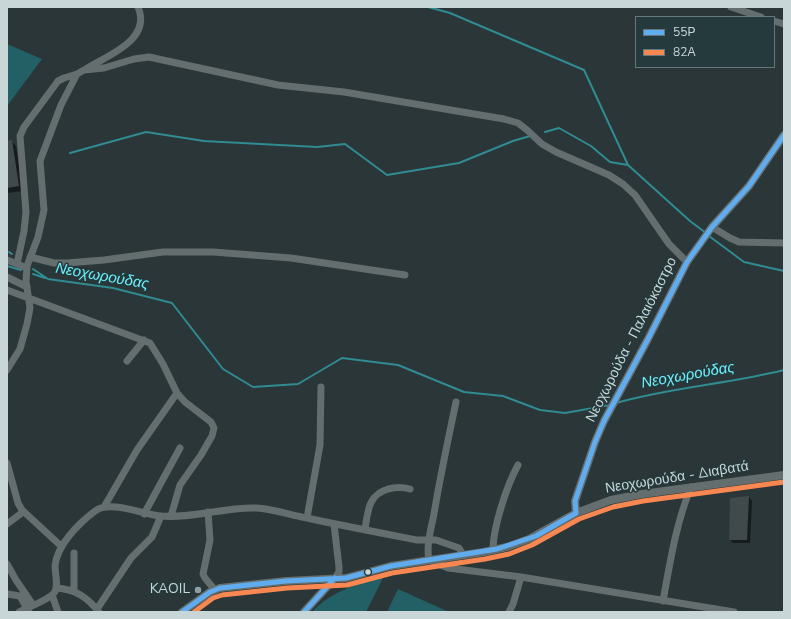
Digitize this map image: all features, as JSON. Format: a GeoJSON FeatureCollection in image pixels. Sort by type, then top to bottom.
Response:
{"type":"FeatureCollection","features":[{"type":"Feature","properties":{"kind":"street"},"geometry":{"type":"LineString","coordinates":[[17,264],[24,231],[26,212],[20,136],[24,127],[58,81],[77,74],[123,47],[133,39],[140,30],[142,20],[138,7]]}},
{"type":"Feature","properties":{"kind":"street"},"geometry":{"type":"LineString","coordinates":[[731,7],[758,16]]}},
{"type":"Feature","properties":{"kind":"street"},"geometry":{"type":"LineString","coordinates":[[84,70],[104,68],[134,59],[149,57],[278,85],[360,94],[504,119],[518,123],[542,144],[552,150],[609,175],[623,184],[634,195],[669,244],[687,262]]}},
{"type":"Feature","properties":{"kind":"street"},"geometry":{"type":"LineString","coordinates":[[7,370],[24,341],[29,314],[27,268],[44,215],[40,161],[61,105],[77,74]]}},
{"type":"Feature","properties":{"kind":"street","name":"Νεοχωρούδα - Παλαιόκαστρο"},"geometry":{"type":"LineString","coordinates":[[576,513],[575,501],[604,420],[652,332],[687,262],[712,227],[749,186],[762,169],[784,135]]}},
{"type":"Feature","properties":{"kind":"street"},"geometry":{"type":"LineString","coordinates":[[712,227],[739,242],[784,243]]}},
{"type":"Feature","properties":{"kind":"street"},"geometry":{"type":"LineString","coordinates":[[30,257],[54,263],[67,263],[104,260],[163,252],[213,252],[291,258],[405,275]]}},
{"type":"Feature","properties":{"kind":"street"},"geometry":{"type":"LineString","coordinates":[[7,260],[27,268]]}},
{"type":"Feature","properties":{"kind":"street"},"geometry":{"type":"LineString","coordinates":[[7,277],[27,287]]}},
{"type":"Feature","properties":{"kind":"street"},"geometry":{"type":"LineString","coordinates":[[7,290],[150,343],[177,393],[185,402],[211,422],[214,428],[212,436],[178,489],[171,516]]}},
{"type":"Feature","properties":{"kind":"street"},"geometry":{"type":"LineString","coordinates":[[127,361],[144,340]]}},
{"type":"Feature","properties":{"kind":"street"},"geometry":{"type":"LineString","coordinates":[[307,518],[320,445],[321,387]]}},
{"type":"Feature","properties":{"kind":"street"},"geometry":{"type":"LineString","coordinates":[[104,507],[137,450],[177,393]]}},
{"type":"Feature","properties":{"kind":"street"},"geometry":{"type":"LineString","coordinates":[[456,402],[443,461],[429,540],[428,560],[448,568],[522,577],[734,612]]}},
{"type":"Feature","properties":{"kind":"street"},"geometry":{"type":"LineString","coordinates":[[144,514],[180,448]]}},
{"type":"Feature","properties":{"kind":"street"},"geometry":{"type":"LineString","coordinates":[[7,463],[18,503],[23,512],[61,546]]}},
{"type":"Feature","properties":{"kind":"street"},"geometry":{"type":"LineString","coordinates":[[493,550],[496,529],[506,492],[518,465]]}},
{"type":"Feature","properties":{"kind":"street","name":"Νεοχωρούδα - Διαβατά"},"geometry":{"type":"LineString","coordinates":[[215,590],[262,583],[350,577],[376,569],[493,550],[533,537],[576,513],[604,502],[620,498],[691,487],[784,475]]}},
{"type":"Feature","properties":{"kind":"street"},"geometry":{"type":"LineString","coordinates":[[366,529],[368,513],[375,496],[382,491],[391,488],[400,487],[410,489]]}},
{"type":"Feature","properties":{"kind":"street"},"geometry":{"type":"LineString","coordinates":[[662,601],[673,547],[691,487]]}},
{"type":"Feature","properties":{"kind":"street"},"geometry":{"type":"LineString","coordinates":[[19,612],[52,595],[56,588],[56,559],[61,546],[91,514],[104,507],[113,507],[161,516],[260,508],[417,540],[436,540],[459,548],[464,555]]}},
{"type":"Feature","properties":{"kind":"street"},"geometry":{"type":"LineString","coordinates":[[7,524],[23,512]]}},
{"type":"Feature","properties":{"kind":"street"},"geometry":{"type":"LineString","coordinates":[[182,612],[215,590],[203,574],[210,540],[208,512]]}},
{"type":"Feature","properties":{"kind":"street"},"geometry":{"type":"LineString","coordinates":[[56,588],[74,591],[86,597],[98,611],[131,558],[152,537],[161,516]]}},
{"type":"Feature","properties":{"kind":"street"},"geometry":{"type":"LineString","coordinates":[[304,612],[335,578],[339,570],[334,524]]}},
{"type":"Feature","properties":{"kind":"street"},"geometry":{"type":"LineString","coordinates":[[74,553],[74,591]]}},
{"type":"Feature","properties":{"kind":"street"},"geometry":{"type":"LineString","coordinates":[[7,564],[29,608]]}},
{"type":"Feature","properties":{"kind":"street"},"geometry":{"type":"LineString","coordinates":[[509,612],[522,577]]}},
{"type":"Feature","properties":{"kind":"street"},"geometry":{"type":"LineString","coordinates":[[7,594],[20,596],[29,608]]}},
{"type":"Feature","properties":{"kind":"street"},"geometry":{"type":"LineString","coordinates":[[52,595],[58,612]]}},
{"type":"Feature","properties":{"kind":"shaded area"},"geometry":{"type":"Polygon","coordinates":[[[7,44],[42,59],[7,106],[7,44]]]}},
{"type":"Feature","properties":{"kind":"shaded area"},"geometry":{"type":"Polygon","coordinates":[[[384,576],[366,612],[312,612],[327,599],[345,589],[384,576]]]}},
{"type":"Feature","properties":{"kind":"shaded area"},"geometry":{"type":"Polygon","coordinates":[[[398,589],[449,612],[387,612],[398,589]]]}},
{"type":"Feature","properties":{"kind":"building"},"geometry":{"type":"Polygon","coordinates":[[[12,140],[19,186],[7,188],[7,141],[12,140]]]}},
{"type":"Feature","properties":{"kind":"building"},"geometry":{"type":"Polygon","coordinates":[[[749,496],[747,540],[729,540],[730,498],[749,496]]]}},
{"type":"Feature","properties":{"kind":"waterway","name":"Νεοχωρούδας"},"geometry":{"type":"LineString","coordinates":[[428,7],[450,13],[584,70],[628,165],[690,221],[706,233]]}},
{"type":"Feature","properties":{"kind":"waterway","name":"Νεοχωρούδας"},"geometry":{"type":"LineString","coordinates":[[545,132],[559,128],[591,146],[610,162],[628,165]]}},
{"type":"Feature","properties":{"kind":"waterway","name":"Νεοχωρούδας"},"geometry":{"type":"LineString","coordinates":[[70,153],[146,132],[204,141],[317,147],[345,144],[387,175],[459,163],[513,141],[530,136]]}},
{"type":"Feature","properties":{"kind":"waterway","name":"Νεοχωρούδας"},"geometry":{"type":"LineString","coordinates":[[709,236],[744,262],[784,271]]}},
{"type":"Feature","properties":{"kind":"waterway"},"geometry":{"type":"LineString","coordinates":[[7,266],[21,270]]}},
{"type":"Feature","properties":{"kind":"waterway","name":"Νεοχωρούδας"},"geometry":{"type":"LineString","coordinates":[[33,269],[48,279],[113,288],[172,303],[223,369],[253,387],[298,384],[342,358],[398,365],[464,392],[503,396],[540,410],[565,413],[610,405]]}},
{"type":"Feature","properties":{"kind":"waterway","name":"Νεοχωρούδας"},"geometry":{"type":"LineString","coordinates":[[33,274],[45,278]]}},
{"type":"Feature","properties":{"kind":"waterway","name":"Νεοχωρούδας"},"geometry":{"type":"LineString","coordinates":[[616,403],[658,393],[742,379],[784,370]]}},
{"type":"Feature","properties":{"kind":"transit line","name":"55Ρ"},"geometry":{"type":"LineString","coordinates":[[182,612],[210,592],[220,588],[286,581],[346,578],[391,566],[497,549],[536,536],[576,513],[575,501],[595,442],[604,421],[687,262],[712,227],[749,186],[784,135]]}},
{"type":"Feature","properties":{"kind":"transit line","name":"82Α"},"geometry":{"type":"LineString","coordinates":[[194,612],[213,598],[222,595],[287,588],[347,585],[392,573],[509,554],[532,545],[579,519],[613,507],[643,501],[784,482]]}},
{"type":"Feature","properties":{"kind":"transit line","name":"55Ρ"},"geometry":{"type":"LineString","coordinates":[[304,612],[335,578]]}},
{"type":"Feature","properties":{"kind":"place","name":"KAOIL"},"geometry":{"type":"Point","coordinates":[198,590]}}]}
